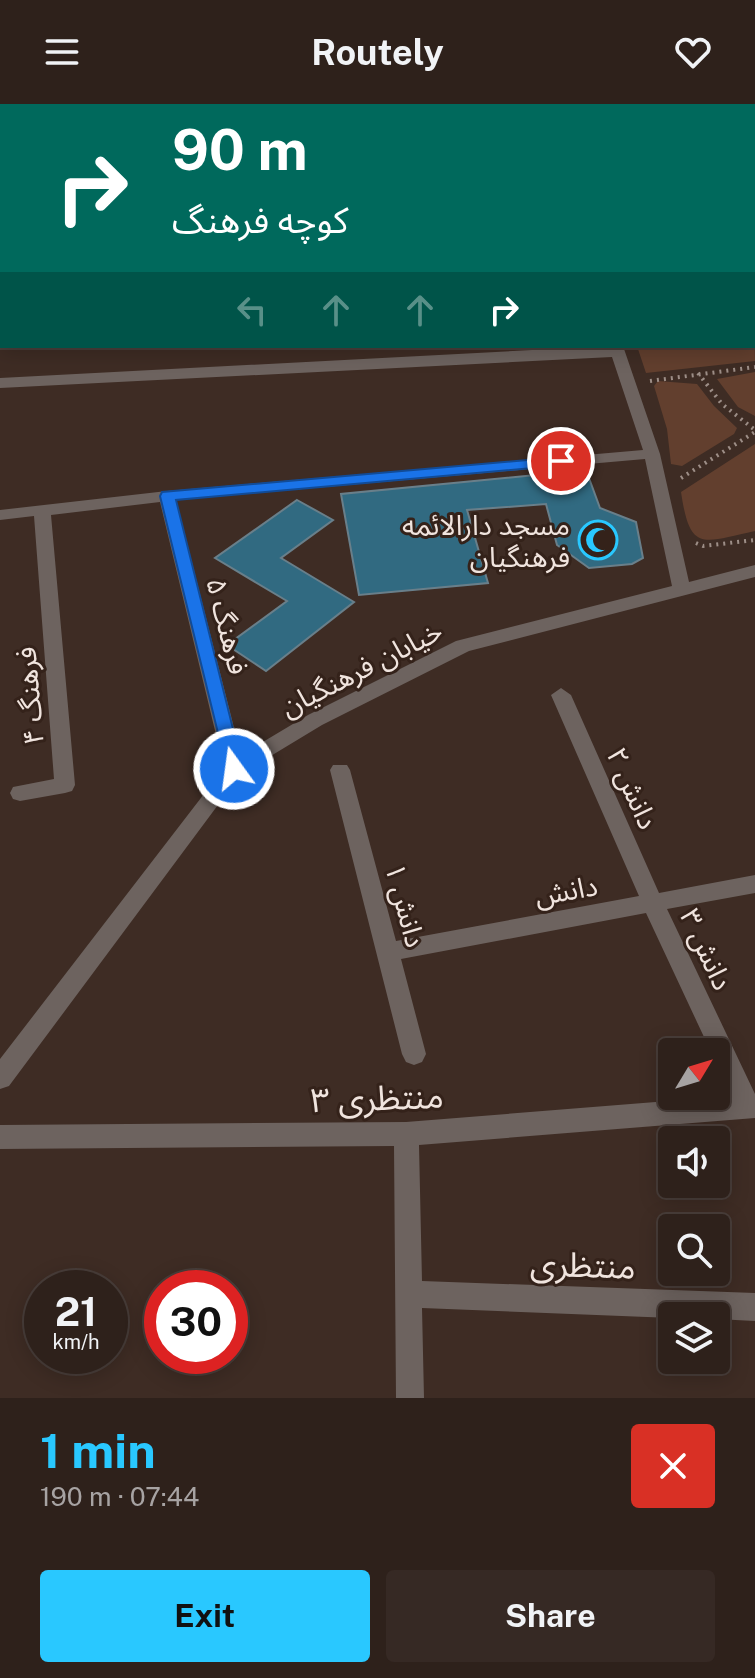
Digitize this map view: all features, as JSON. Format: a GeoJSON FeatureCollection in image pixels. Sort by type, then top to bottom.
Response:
{"type":"FeatureCollection","features":[{"type":"Feature","properties":{"kind":"street"},"geometry":{"type":"LineString","coordinates":[[0,383],[617,349],[652,454],[682,590]]}},
{"type":"Feature","properties":{"kind":"street"},"geometry":{"type":"LineString","coordinates":[[0,515],[167,496],[652,454]]}},
{"type":"Feature","properties":{"kind":"street","name":"فرهنگ ۵"},"geometry":{"type":"LineString","coordinates":[[167,496],[234,769]]}},
{"type":"Feature","properties":{"kind":"street","name":"فرهنگ ۴"},"geometry":{"type":"LineString","coordinates":[[20,793],[65,785],[42,509]]}},
{"type":"Feature","properties":{"kind":"street","name":"خیابان فرهنگیان"},"geometry":{"type":"LineString","coordinates":[[0,1078],[234,769],[315,720],[463,646],[755,571]]}},
{"type":"Feature","properties":{"kind":"street","name":"دانش ۲"},"geometry":{"type":"LineString","coordinates":[[561,695],[653,904]]}},
{"type":"Feature","properties":{"kind":"street","name":"دانش ۱"},"geometry":{"type":"LineString","coordinates":[[340,770],[414,1054]]}},
{"type":"Feature","properties":{"kind":"street","name":"دانش"},"geometry":{"type":"LineString","coordinates":[[387,952],[755,884]]}},
{"type":"Feature","properties":{"kind":"street","name":"دانش ۳"},"geometry":{"type":"LineString","coordinates":[[653,904],[751,1106]]}},
{"type":"Feature","properties":{"kind":"street","name":"منتظری ۳"},"geometry":{"type":"LineString","coordinates":[[0,1137],[406,1134],[751,1106]]}},
{"type":"Feature","properties":{"kind":"street"},"geometry":{"type":"LineString","coordinates":[[406,1134],[410,1398]]}},
{"type":"Feature","properties":{"kind":"street","name":"منتظری"},"geometry":{"type":"LineString","coordinates":[[409,1294],[755,1307]]}},
{"type":"Feature","properties":{"kind":"path"},"geometry":{"type":"LineString","coordinates":[[651,378],[755,367]]}},
{"type":"Feature","properties":{"kind":"path"},"geometry":{"type":"LineString","coordinates":[[671,484],[755,431],[722,404],[698,373]]}},
{"type":"Feature","properties":{"kind":"shaded area"},"geometry":{"type":"Polygon","coordinates":[[[638,348],[755,348],[755,361],[646,373],[638,348]]]}},
{"type":"Feature","properties":{"kind":"shaded area"},"geometry":{"type":"Polygon","coordinates":[[[755,372],[755,416],[738,407],[717,379],[755,372]]]}},
{"type":"Feature","properties":{"kind":"shaded area"},"geometry":{"type":"Polygon","coordinates":[[[658,381],[697,384],[737,428],[734,434],[682,466],[671,464],[667,429],[654,386],[658,381]]]}},
{"type":"Feature","properties":{"kind":"shaded area"},"geometry":{"type":"Polygon","coordinates":[[[755,444],[755,531],[710,540],[694,534],[681,492],[755,444]]]}},
{"type":"Feature","properties":{"kind":"building"},"geometry":{"type":"Polygon","coordinates":[[[586,470],[600,508],[636,522],[643,558],[632,564],[589,568],[557,545],[546,504],[467,510],[488,583],[359,595],[341,494],[586,470]]]}},
{"type":"Feature","properties":{"kind":"building"},"geometry":{"type":"Polygon","coordinates":[[[297,500],[333,520],[281,558],[354,602],[266,671],[227,645],[287,601],[215,558],[297,500]]]}},
{"type":"Feature","properties":{"kind":"place","name":"مسجد دارالائمه فرهنگیان"},"geometry":{"type":"Point","coordinates":[598,540]}},
{"type":"Feature","properties":{"kind":"route"},"geometry":{"type":"LineString","coordinates":[[234,769],[167,496],[561,461]]}}]}
